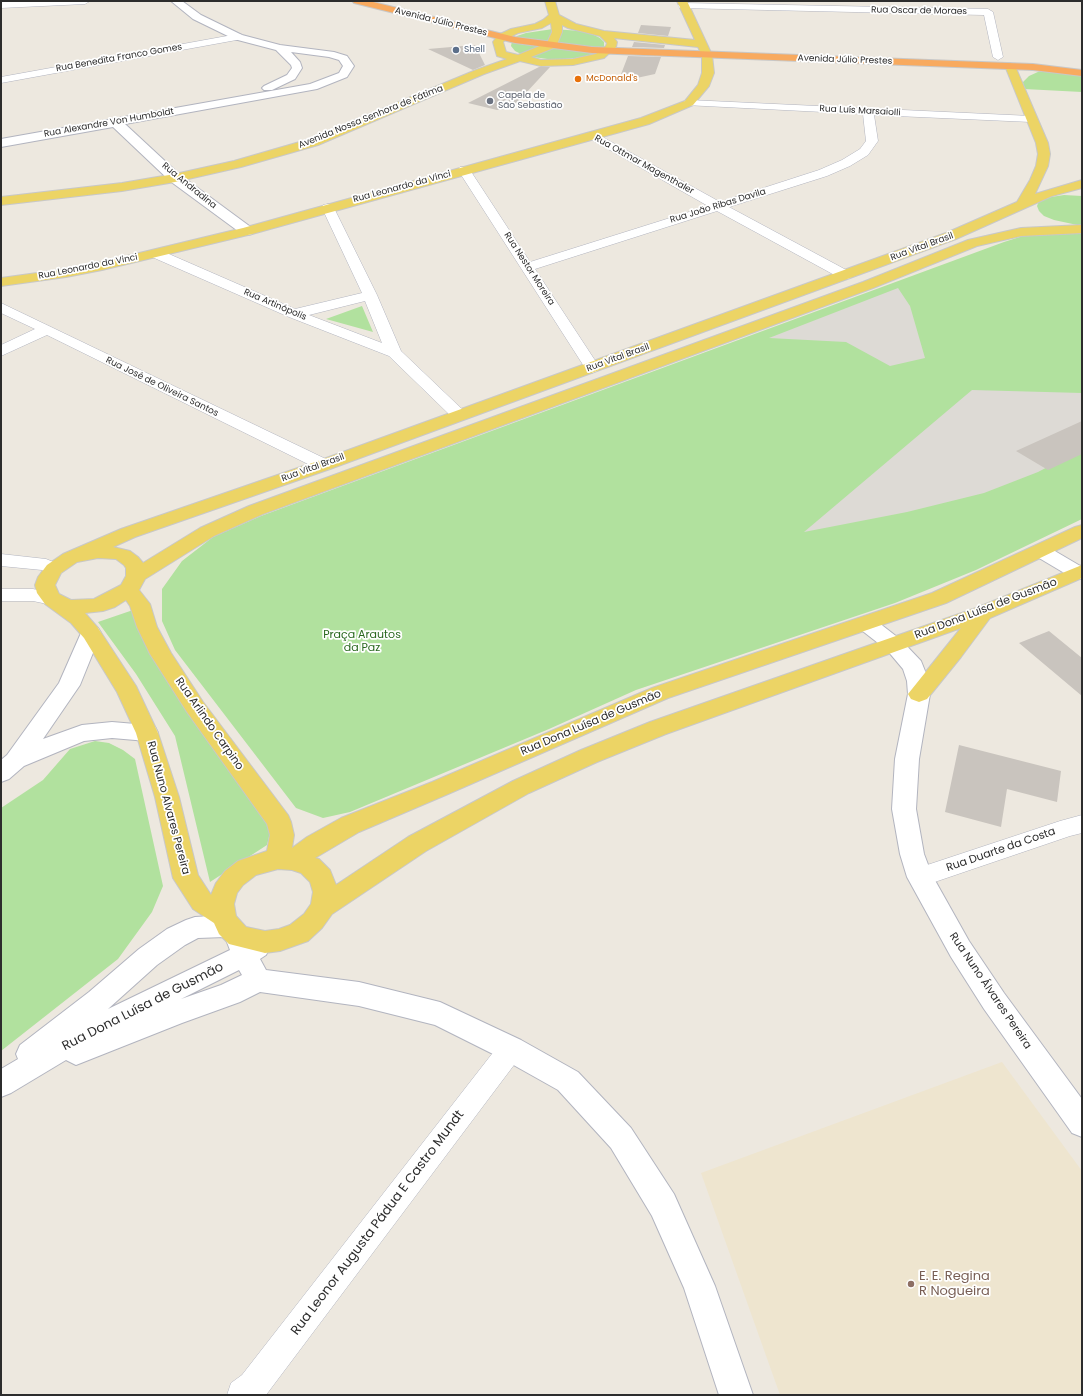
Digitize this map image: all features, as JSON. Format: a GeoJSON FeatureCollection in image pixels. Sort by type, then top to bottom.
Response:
{"type":"FeatureCollection","features":[{"type":"Feature","properties":{"kind":"highway","name":"Avenida Júlio Prestes"},"geometry":{"type":"LineString","coordinates":[[357,1],[502,37],[610,47],[998,57],[1082,65]]}},
{"type":"Feature","properties":{"kind":"highway","name":"Avenida Júlio Prestes"},"geometry":{"type":"LineString","coordinates":[[384,1],[514,31],[554,42]]}},
{"type":"Feature","properties":{"kind":"highway","name":"Avenida Júlio Prestes"},"geometry":{"type":"LineString","coordinates":[[704,49],[1033,67],[1082,73]]}},
{"type":"Feature","properties":{"kind":"highway"},"geometry":{"type":"LineString","coordinates":[[998,57],[1042,57]]}},
{"type":"Feature","properties":{"kind":"main road"},"geometry":{"type":"LineString","coordinates":[[550,1],[558,32],[554,42]]}},
{"type":"Feature","properties":{"kind":"main road","name":"Rua Leonardo da Vinci"},"geometry":{"type":"LineString","coordinates":[[1,282],[66,273],[157,254],[247,231],[645,121],[689,103],[703,86],[708,73],[704,49],[682,3]]}},
{"type":"Feature","properties":{"kind":"main road"},"geometry":{"type":"LineString","coordinates":[[554,16],[538,26],[514,31],[502,37],[498,42],[501,54],[541,63],[582,61],[600,56],[610,47],[604,34]]}},
{"type":"Feature","properties":{"kind":"main road"},"geometry":{"type":"LineString","coordinates":[[554,16],[572,26],[604,34],[704,49]]}},
{"type":"Feature","properties":{"kind":"main road","name":"Avenida Nossa Senhora de Fátima"},"geometry":{"type":"LineString","coordinates":[[1,201],[122,187],[175,178],[244,162],[314,142],[484,69],[538,53],[554,42]]}},
{"type":"Feature","properties":{"kind":"main road","name":"Avenida Nossa Senhora de Fátima"},"geometry":{"type":"LineString","coordinates":[[484,69],[496,61],[501,54]]}},
{"type":"Feature","properties":{"kind":"main road","name":"Avenida Nossa Senhora de Fátima"},"geometry":{"type":"LineString","coordinates":[[484,69],[518,64],[541,63]]}},
{"type":"Feature","properties":{"kind":"main road"},"geometry":{"type":"LineString","coordinates":[[1010,66],[1042,143],[1044,154],[1042,166],[1036,180],[1028,213],[1063,229]]}},
{"type":"Feature","properties":{"kind":"main road","name":"Rua Vital Brasil"},"geometry":{"type":"LineString","coordinates":[[70,558],[132,532],[324,465],[951,236],[1009,211],[1028,213],[1047,193],[1082,184]]}},
{"type":"Feature","properties":{"kind":"main road","name":"Rua Vital Brasil"},"geometry":{"type":"LineString","coordinates":[[132,583],[207,532],[256,510],[868,285],[973,243],[1021,232],[1082,229]]}},
{"type":"Feature","properties":{"kind":"main road","name":"Rua Dona Luísa de Gusmão"},"geometry":{"type":"LineString","coordinates":[[286,859],[350,825],[440,788],[652,696],[867,624],[939,598],[1082,531]]}},
{"type":"Feature","properties":{"kind":"main road"},"geometry":{"type":"LineString","coordinates":[[56,602],[71,607],[96,606],[108,602],[132,583],[136,568],[131,561],[123,555],[111,552],[84,554],[70,558],[54,569],[48,577],[45,585],[47,593],[56,602],[78,618],[91,634],[128,691],[147,733]]}},
{"type":"Feature","properties":{"kind":"main road","name":"Rua Dona Luísa de Gusmão"},"geometry":{"type":"LineString","coordinates":[[323,907],[417,844],[521,787],[590,756],[658,728],[982,613],[1081,572]]}},
{"type":"Feature","properties":{"kind":"main road","name":"Rua Arlindo Carpino"},"geometry":{"type":"LineString","coordinates":[[132,583],[147,627],[161,654],[195,707],[279,822],[286,859]]}},
{"type":"Feature","properties":{"kind":"main road"},"geometry":{"type":"LineString","coordinates":[[919,694],[954,652],[982,613]]}},
{"type":"Feature","properties":{"kind":"main road","name":"Rua Nuno Alvares Pereira"},"geometry":{"type":"LineString","coordinates":[[147,733],[167,798],[186,878],[202,902],[240,935]]}},
{"type":"Feature","properties":{"kind":"main road"},"geometry":{"type":"LineString","coordinates":[[286,859],[310,866],[321,877],[326,892],[323,907],[314,921],[299,933],[280,940],[240,935],[221,904],[225,890],[234,878],[247,868],[262,862],[286,859]]}},
{"type":"Feature","properties":{"kind":"street"},"geometry":{"type":"LineString","coordinates":[[1,5],[85,1]]}},
{"type":"Feature","properties":{"kind":"street","name":"Rua Alexandre Von Humboldt"},"geometry":{"type":"LineString","coordinates":[[1,143],[313,86],[343,75],[349,66],[343,58],[330,54],[280,48],[238,36],[197,17],[176,1]]}},
{"type":"Feature","properties":{"kind":"street","name":"Rua Oscar de Moraes"},"geometry":{"type":"LineString","coordinates":[[682,3],[991,9],[998,57]]}},
{"type":"Feature","properties":{"kind":"street","name":"Rua Benedita Franco Gomes"},"geometry":{"type":"LineString","coordinates":[[1,80],[238,36]]}},
{"type":"Feature","properties":{"kind":"street","name":"Rua Alexandre Von Humboldt"},"geometry":{"type":"LineString","coordinates":[[217,104],[262,90],[291,78],[295,73],[296,64],[280,48]]}},
{"type":"Feature","properties":{"kind":"street","name":"Rua Luís Marsaiolli"},"geometry":{"type":"LineString","coordinates":[[689,103],[1031,118]]}},
{"type":"Feature","properties":{"kind":"street","name":"Rua João Ribas Davila"},"geometry":{"type":"LineString","coordinates":[[528,267],[823,173],[846,163],[864,152],[872,141],[868,111]]}},
{"type":"Feature","properties":{"kind":"street","name":"Rua Andradina"},"geometry":{"type":"LineString","coordinates":[[116,122],[175,178],[247,231]]}},
{"type":"Feature","properties":{"kind":"street","name":"Rua Ottmar Magenthaler"},"geometry":{"type":"LineString","coordinates":[[591,135],[845,275]]}},
{"type":"Feature","properties":{"kind":"street","name":"Rua Nestor Moreira"},"geometry":{"type":"LineString","coordinates":[[464,170],[592,368]]}},
{"type":"Feature","properties":{"kind":"street"},"geometry":{"type":"LineString","coordinates":[[328,208],[370,295],[394,353],[459,415]]}},
{"type":"Feature","properties":{"kind":"street","name":"Rua Artinópolis"},"geometry":{"type":"LineString","coordinates":[[157,254],[294,314],[394,353]]}},
{"type":"Feature","properties":{"kind":"street"},"geometry":{"type":"LineString","coordinates":[[294,314],[370,295]]}},
{"type":"Feature","properties":{"kind":"street","name":"Rua José de Oliveira Santos"},"geometry":{"type":"LineString","coordinates":[[1,307],[324,465]]}},
{"type":"Feature","properties":{"kind":"street"},"geometry":{"type":"LineString","coordinates":[[1,351],[46,330]]}},
{"type":"Feature","properties":{"kind":"street"},"geometry":{"type":"LineString","coordinates":[[1041,551],[1081,572]]}},
{"type":"Feature","properties":{"kind":"street"},"geometry":{"type":"LineString","coordinates":[[1,560],[46,566],[54,569]]}},
{"type":"Feature","properties":{"kind":"street"},"geometry":{"type":"LineString","coordinates":[[1,595],[33,595],[56,602]]}},
{"type":"Feature","properties":{"kind":"street"},"geometry":{"type":"LineString","coordinates":[[867,624],[894,645]]}},
{"type":"Feature","properties":{"kind":"street"},"geometry":{"type":"LineString","coordinates":[[8,767],[69,684],[91,634]]}},
{"type":"Feature","properties":{"kind":"street","name":"Rua Nuno Álvares Pereira"},"geometry":{"type":"LineString","coordinates":[[894,645],[913,666],[918,680],[919,694],[907,759],[904,809],[912,854],[920,877],[960,949],[990,994],[1082,1123]]}},
{"type":"Feature","properties":{"kind":"street"},"geometry":{"type":"LineString","coordinates":[[8,767],[52,744],[82,733],[112,730],[147,733]]}},
{"type":"Feature","properties":{"kind":"street","name":"Rua Duarte da Costa"},"geometry":{"type":"LineString","coordinates":[[920,877],[1068,827],[1082,824]]}},
{"type":"Feature","properties":{"kind":"street","name":"Rua Dona Luísa de Gusmão"},"geometry":{"type":"LineString","coordinates":[[6,1079],[148,957],[176,937],[195,928],[240,935]]}},
{"type":"Feature","properties":{"kind":"street","name":"Rua Nuno Alvares Pereira"},"geometry":{"type":"LineString","coordinates":[[240,935],[258,980]]}},
{"type":"Feature","properties":{"kind":"street","name":"Rua Dona Luísa de Gusmão"},"geometry":{"type":"LineString","coordinates":[[6,1079],[92,1030],[240,935]]}},
{"type":"Feature","properties":{"kind":"street"},"geometry":{"type":"LineString","coordinates":[[6,1079],[173,1014],[230,994],[258,980],[359,994],[440,1014],[512,1049],[568,1081],[625,1145],[663,1205],[698,1286],[736,1395]]}},
{"type":"Feature","properties":{"kind":"street","name":"Rua Leonor Augusta Pádua E Castro Mundt"},"geometry":{"type":"LineString","coordinates":[[250,1392],[512,1049]]}},
{"type":"Feature","properties":{"kind":"shaded area"},"geometry":{"type":"Polygon","coordinates":[[[898,288],[910,306],[925,358],[890,366],[846,342],[769,338],[898,288]]]}},
{"type":"Feature","properties":{"kind":"shaded area"},"geometry":{"type":"Polygon","coordinates":[[[972,390],[1082,393],[1082,449],[1038,472],[984,493],[907,512],[804,532],[972,390]]]}},
{"type":"Feature","properties":{"kind":"shaded area","name":"E. E. Regina R Nogueira"},"geometry":{"type":"Polygon","coordinates":[[[1002,1062],[1082,1171],[1082,1395],[780,1395],[701,1173],[1002,1062]]]}},
{"type":"Feature","properties":{"kind":"green space"},"geometry":{"type":"Polygon","coordinates":[[[553,29],[581,31],[592,34],[604,42],[604,48],[597,53],[586,57],[555,60],[525,56],[515,51],[511,46],[512,41],[517,36],[526,33],[553,29]]]}},
{"type":"Feature","properties":{"kind":"green space"},"geometry":{"type":"Polygon","coordinates":[[[1040,71],[1082,76],[1082,92],[1024,89],[1023,82],[1029,76],[1040,71]]]}},
{"type":"Feature","properties":{"kind":"green space"},"geometry":{"type":"Polygon","coordinates":[[[1064,195],[1082,196],[1082,226],[1054,220],[1044,216],[1039,211],[1037,206],[1039,201],[1045,198],[1064,195]]]}},
{"type":"Feature","properties":{"kind":"green space","name":"Praça Arautos da Paz"},"geometry":{"type":"Polygon","coordinates":[[[1082,233],[1082,519],[976,570],[895,603],[636,690],[549,729],[350,812],[323,818],[296,808],[175,650],[162,621],[162,589],[182,561],[213,537],[261,516],[1004,242],[1026,235],[1082,233]]]}},
{"type":"Feature","properties":{"kind":"green space"},"geometry":{"type":"Polygon","coordinates":[[[362,306],[373,332],[326,319],[362,306]]]}},
{"type":"Feature","properties":{"kind":"green space"},"geometry":{"type":"Polygon","coordinates":[[[136,609],[156,663],[271,829],[267,845],[210,882],[175,736],[136,674],[98,622],[136,609]]]}},
{"type":"Feature","properties":{"kind":"green space"},"geometry":{"type":"Polygon","coordinates":[[[95,741],[109,743],[123,750],[135,759],[163,886],[152,912],[118,959],[1,1051],[1,808],[43,780],[70,749],[95,741]]]}},
{"type":"Feature","properties":{"kind":"building"},"geometry":{"type":"Polygon","coordinates":[[[641,25],[671,27],[668,36],[638,33],[641,25]]]}},
{"type":"Feature","properties":{"kind":"building"},"geometry":{"type":"Polygon","coordinates":[[[634,42],[665,45],[664,48],[632,47],[634,42]]]}},
{"type":"Feature","properties":{"kind":"building"},"geometry":{"type":"Polygon","coordinates":[[[475,45],[485,65],[473,70],[428,49],[475,45]]]}},
{"type":"Feature","properties":{"kind":"building"},"geometry":{"type":"Polygon","coordinates":[[[628,56],[661,57],[655,74],[618,82],[628,56]]]}},
{"type":"Feature","properties":{"kind":"building"},"geometry":{"type":"Polygon","coordinates":[[[539,67],[550,67],[512,108],[497,110],[468,103],[539,67]]]}},
{"type":"Feature","properties":{"kind":"building"},"geometry":{"type":"Polygon","coordinates":[[[1082,421],[1082,454],[1048,470],[1016,451],[1082,421]]]}},
{"type":"Feature","properties":{"kind":"building"},"geometry":{"type":"Polygon","coordinates":[[[1049,631],[1082,658],[1082,696],[1019,643],[1049,631]]]}},
{"type":"Feature","properties":{"kind":"building"},"geometry":{"type":"Polygon","coordinates":[[[959,745],[1061,771],[1057,802],[1007,789],[1001,827],[945,812],[959,745]]]}},
{"type":"Feature","properties":{"kind":"place","name":"Shell"},"geometry":{"type":"Point","coordinates":[456,50]}},
{"type":"Feature","properties":{"kind":"place","name":"McDonald's"},"geometry":{"type":"Point","coordinates":[578,79]}},
{"type":"Feature","properties":{"kind":"place","name":"Capela de São Sebastião"},"geometry":{"type":"Point","coordinates":[490,101]}},
{"type":"Feature","properties":{"kind":"place","name":"E. E. Regina R Nogueira"},"geometry":{"type":"Point","coordinates":[911,1284]}}]}
